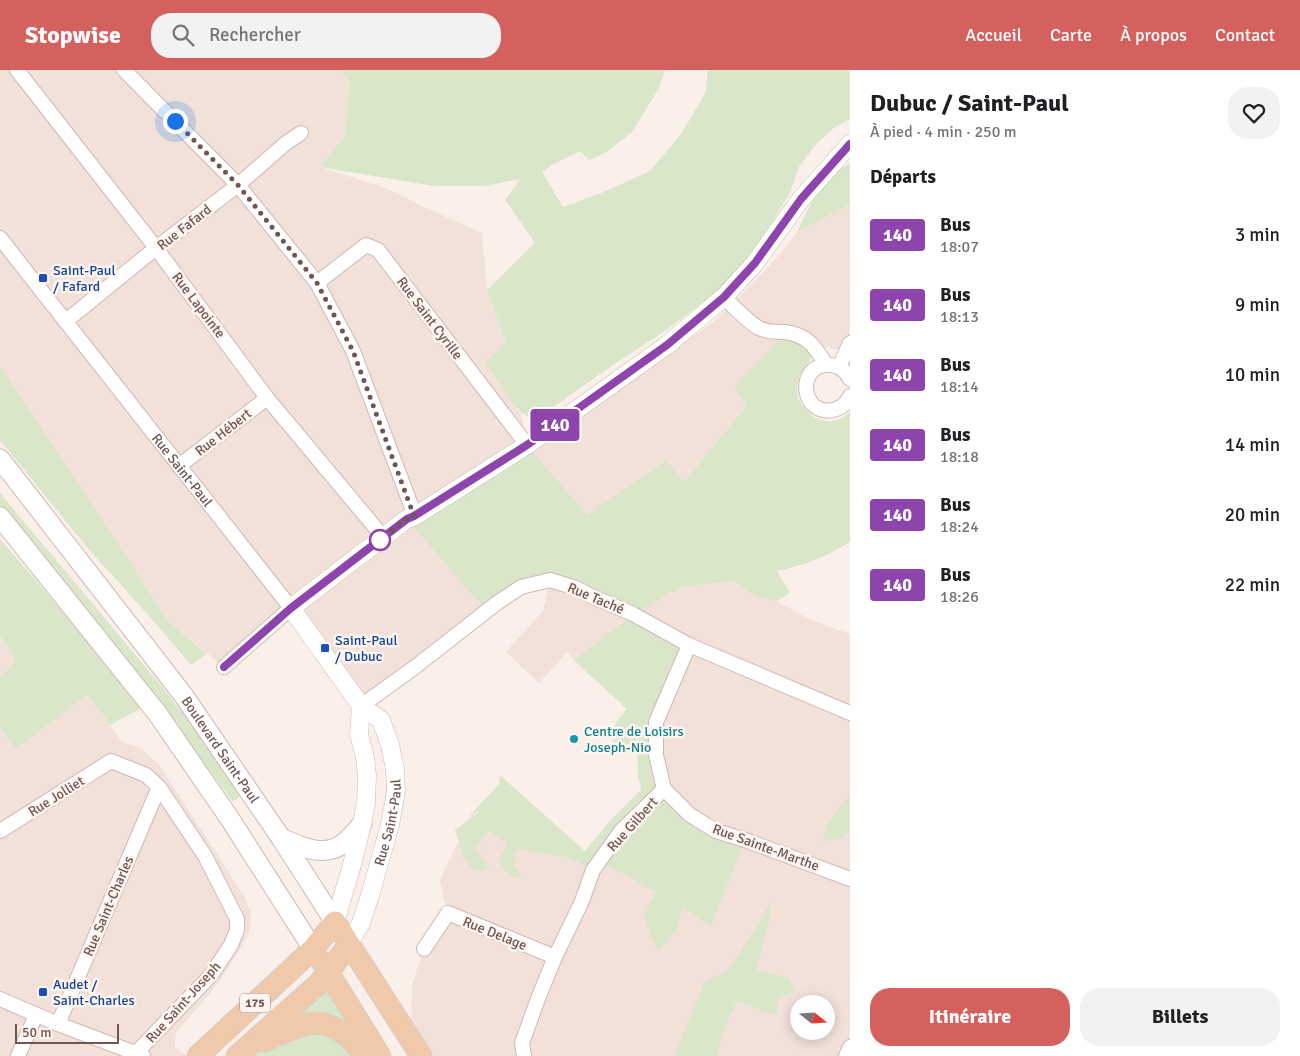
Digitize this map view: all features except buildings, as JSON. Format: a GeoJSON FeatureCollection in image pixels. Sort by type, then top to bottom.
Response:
{"type":"FeatureCollection","features":[{"type":"Feature","properties":{"kind":"main road","name":"Boulevard Saint-Paul"},"geometry":{"type":"LineString","coordinates":[[0,459],[184,696],[280,838],[420,1056]]}},
{"type":"Feature","properties":{"kind":"main road"},"geometry":{"type":"LineString","coordinates":[[0,517],[157,713],[230,818],[329,972],[380,1056]]}},
{"type":"Feature","properties":{"kind":"main road"},"geometry":{"type":"LineString","coordinates":[[280,838],[315,850],[331,849],[344,843],[362,824]]}},
{"type":"Feature","properties":{"kind":"main road","name":"175"},"geometry":{"type":"LineString","coordinates":[[198,1056],[313,949],[335,922]]}},
{"type":"Feature","properties":{"kind":"main road","name":"175"},"geometry":{"type":"LineString","coordinates":[[241,1053],[316,986],[329,972],[348,945]]}},
{"type":"Feature","properties":{"kind":"main road"},"geometry":{"type":"LineString","coordinates":[[241,1053],[297,1026],[318,1023],[334,1027],[342,1032],[365,1056]]}},
{"type":"Feature","properties":{"kind":"street","name":"Rue Lapointe"},"geometry":{"type":"LineString","coordinates":[[17,70],[156,248],[267,398],[384,538]]}},
{"type":"Feature","properties":{"kind":"street"},"geometry":{"type":"LineString","coordinates":[[124,70],[238,185],[317,283],[353,351],[414,516]]}},
{"type":"Feature","properties":{"kind":"street","name":"Rue Fafard"},"geometry":{"type":"LineString","coordinates":[[66,321],[238,185],[286,143],[301,133]]}},
{"type":"Feature","properties":{"kind":"street"},"geometry":{"type":"LineString","coordinates":[[224,667],[291,608],[407,519],[527,445],[667,345],[724,297],[755,263],[801,199],[847,151]]}},
{"type":"Feature","properties":{"kind":"street","name":"Rue Saint-Paul"},"geometry":{"type":"LineString","coordinates":[[0,238],[291,608],[361,706],[381,720],[396,769],[396,791],[390,825],[371,892],[361,923],[348,945]]}},
{"type":"Feature","properties":{"kind":"street","name":"Rue Saint Cyrille"},"geometry":{"type":"LineString","coordinates":[[317,283],[366,245],[378,250],[527,445]]}},
{"type":"Feature","properties":{"kind":"street"},"geometry":{"type":"LineString","coordinates":[[724,297],[757,328],[768,332],[785,332],[803,338],[815,346],[832,366]]}},
{"type":"Feature","properties":{"kind":"street"},"geometry":{"type":"LineString","coordinates":[[832,366],[850,343]]}},
{"type":"Feature","properties":{"kind":"street"},"geometry":{"type":"LineString","coordinates":[[850,379],[845,371],[832,366],[819,366],[813,370],[806,382],[806,390],[811,402],[824,410],[838,408],[850,396]]}},
{"type":"Feature","properties":{"kind":"street","name":"Rue Hébert"},"geometry":{"type":"LineString","coordinates":[[179,466],[267,398]]}},
{"type":"Feature","properties":{"kind":"street","name":"Rue Taché"},"geometry":{"type":"LineString","coordinates":[[361,706],[521,587],[550,580],[576,588],[633,614],[689,645],[850,713]]}},
{"type":"Feature","properties":{"kind":"street","name":"Rue Gilbert"},"geometry":{"type":"LineString","coordinates":[[524,1056],[522,1043],[539,996],[582,901],[593,870],[621,831],[664,789],[656,755],[656,722],[689,645]]}},
{"type":"Feature","properties":{"kind":"street","name":"Rue Saint-Paul"},"geometry":{"type":"LineString","coordinates":[[335,922],[343,898],[366,803],[367,776],[365,757],[359,735],[361,706]]}},
{"type":"Feature","properties":{"kind":"street","name":"Rue Saint-Joseph"},"geometry":{"type":"LineString","coordinates":[[112,761],[146,776],[159,787],[205,856],[237,919],[237,930],[231,944],[211,975],[140,1055]]}},
{"type":"Feature","properties":{"kind":"street","name":"Rue Jolliet"},"geometry":{"type":"LineString","coordinates":[[1,829],[112,761]]}},
{"type":"Feature","properties":{"kind":"street","name":"Rue Saint-Charles"},"geometry":{"type":"LineString","coordinates":[[58,1024],[159,787]]}},
{"type":"Feature","properties":{"kind":"street","name":"Rue Sainte-Marthe"},"geometry":{"type":"LineString","coordinates":[[664,789],[690,816],[716,831],[850,879]]}},
{"type":"Feature","properties":{"kind":"street","name":"Rue Delage"},"geometry":{"type":"LineString","coordinates":[[424,949],[448,913],[555,958]]}},
{"type":"Feature","properties":{"kind":"street"},"geometry":{"type":"LineString","coordinates":[[0,999],[58,1024],[140,1055]]}},
{"type":"Feature","properties":{"kind":"street"},"geometry":{"type":"LineString","coordinates":[[18,1056],[36,1015]]}},
{"type":"Feature","properties":{"kind":"street"},"geometry":{"type":"LineString","coordinates":[[846,1056],[850,1047]]}},
{"type":"Feature","properties":{"kind":"shaded area"},"geometry":{"type":"Polygon","coordinates":[[[0,70],[341,70],[350,83],[344,137],[320,167],[391,190],[482,233],[487,290],[506,343],[486,362],[521,413],[527,445],[487,612],[361,706],[291,608],[224,667],[169,622],[0,368],[0,70]]]}},
{"type":"Feature","properties":{"kind":"shaded area"},"geometry":{"type":"Polygon","coordinates":[[[850,204],[850,352],[807,343],[746,406],[684,482],[665,460],[587,515],[532,452],[713,322],[783,251],[797,232],[850,204]]]}},
{"type":"Feature","properties":{"kind":"shaded area"},"geometry":{"type":"Polygon","coordinates":[[[550,580],[633,614],[574,660],[567,652],[539,683],[506,652],[543,611],[550,580]]]}},
{"type":"Feature","properties":{"kind":"shaded area"},"geometry":{"type":"Polygon","coordinates":[[[733,581],[756,596],[776,601],[811,620],[850,634],[850,1050],[847,1056],[411,1056],[412,984],[424,949],[447,913],[440,880],[471,814],[593,870],[664,789],[633,614],[682,587],[733,581]]]}},
{"type":"Feature","properties":{"kind":"shaded area"},"geometry":{"type":"Polygon","coordinates":[[[0,636],[16,661],[0,677],[0,636]]]}},
{"type":"Feature","properties":{"kind":"shaded area"},"geometry":{"type":"Polygon","coordinates":[[[88,694],[122,742],[141,748],[160,766],[244,896],[251,913],[250,930],[241,948],[220,981],[176,1033],[175,1048],[184,1054],[190,1054],[189,1056],[0,1056],[0,728],[16,749],[88,694]]]}},
{"type":"Feature","properties":{"kind":"green space"},"geometry":{"type":"Polygon","coordinates":[[[341,70],[665,70],[660,86],[633,131],[605,153],[589,160],[580,151],[542,172],[563,207],[606,191],[650,171],[681,134],[705,94],[708,70],[850,70],[850,119],[835,127],[814,146],[799,167],[790,192],[772,223],[743,264],[715,293],[668,329],[538,418],[529,417],[520,412],[485,362],[506,343],[487,290],[535,243],[505,200],[520,179],[484,186],[434,186],[320,167],[344,137],[350,83],[341,70]]]}},
{"type":"Feature","properties":{"kind":"green space"},"geometry":{"type":"Polygon","coordinates":[[[850,164],[850,204],[797,232],[820,185],[831,173],[850,164]]]}},
{"type":"Feature","properties":{"kind":"green space"},"geometry":{"type":"Polygon","coordinates":[[[782,337],[807,343],[812,356],[797,382],[797,395],[802,404],[813,416],[825,421],[837,420],[850,412],[850,542],[815,560],[777,571],[790,593],[776,601],[756,596],[733,581],[682,587],[633,614],[550,580],[487,612],[407,519],[527,445],[587,515],[666,460],[684,482],[746,406],[734,387],[782,337]]]}},
{"type":"Feature","properties":{"kind":"green space"},"geometry":{"type":"Polygon","coordinates":[[[0,368],[169,622],[207,654],[191,665],[90,551],[0,440],[0,368]]]}},
{"type":"Feature","properties":{"kind":"green space"},"geometry":{"type":"Polygon","coordinates":[[[0,493],[159,683],[190,723],[240,796],[233,802],[166,712],[0,509],[0,493]]]}},
{"type":"Feature","properties":{"kind":"green space"},"geometry":{"type":"Polygon","coordinates":[[[0,539],[144,707],[110,725],[88,694],[16,749],[0,728],[0,677],[16,661],[0,636],[0,539]]]}},
{"type":"Feature","properties":{"kind":"green space"},"geometry":{"type":"Polygon","coordinates":[[[633,614],[689,645],[656,722],[664,789],[690,815],[745,840],[711,925],[682,908],[676,931],[658,950],[644,915],[656,892],[600,861],[593,870],[566,857],[517,849],[514,865],[523,879],[508,875],[499,861],[508,843],[486,831],[476,849],[489,869],[473,871],[463,856],[455,830],[480,811],[471,814],[499,784],[500,775],[585,851],[608,823],[641,790],[638,776],[637,739],[618,750],[612,741],[620,736],[614,727],[617,720],[627,709],[574,660],[633,614]]]}},
{"type":"Feature","properties":{"kind":"green space"},"geometry":{"type":"Polygon","coordinates":[[[850,794],[850,831],[840,838],[823,842],[828,822],[850,794]]]}},
{"type":"Feature","properties":{"kind":"green space"},"geometry":{"type":"Polygon","coordinates":[[[772,901],[768,925],[756,970],[789,978],[795,991],[777,998],[777,1016],[737,1001],[726,1024],[717,1056],[674,1056],[705,981],[730,969],[772,901]]]}},
{"type":"Feature","properties":{"kind":"green space"},"geometry":{"type":"Polygon","coordinates":[[[329,972],[380,1056],[238,1056],[329,972]]]}},
{"type":"Feature","properties":{"kind":"bus line","name":"140"},"geometry":{"type":"LineString","coordinates":[[224,667],[291,608],[407,519],[527,445],[667,345],[724,297],[755,263],[801,199],[850,144]]}},
{"type":"Feature","properties":{"kind":"place","name":"Saint-Paul / Fafard"},"geometry":{"type":"Point","coordinates":[43,278]}},
{"type":"Feature","properties":{"kind":"place","name":"Saint-Paul / Dubuc"},"geometry":{"type":"Point","coordinates":[325,648]}},
{"type":"Feature","properties":{"kind":"place","name":"Centre de Loisirs Joseph-Nio"},"geometry":{"type":"Point","coordinates":[574,739]}},
{"type":"Feature","properties":{"kind":"place","name":"Audet / Saint-Charles"},"geometry":{"type":"Point","coordinates":[43,992]}},
{"type":"Feature","properties":{"kind":"route"},"geometry":{"type":"LineString","coordinates":[[175,121],[238,185],[317,283],[353,351],[414,516],[407,519],[380,540]]}}]}
